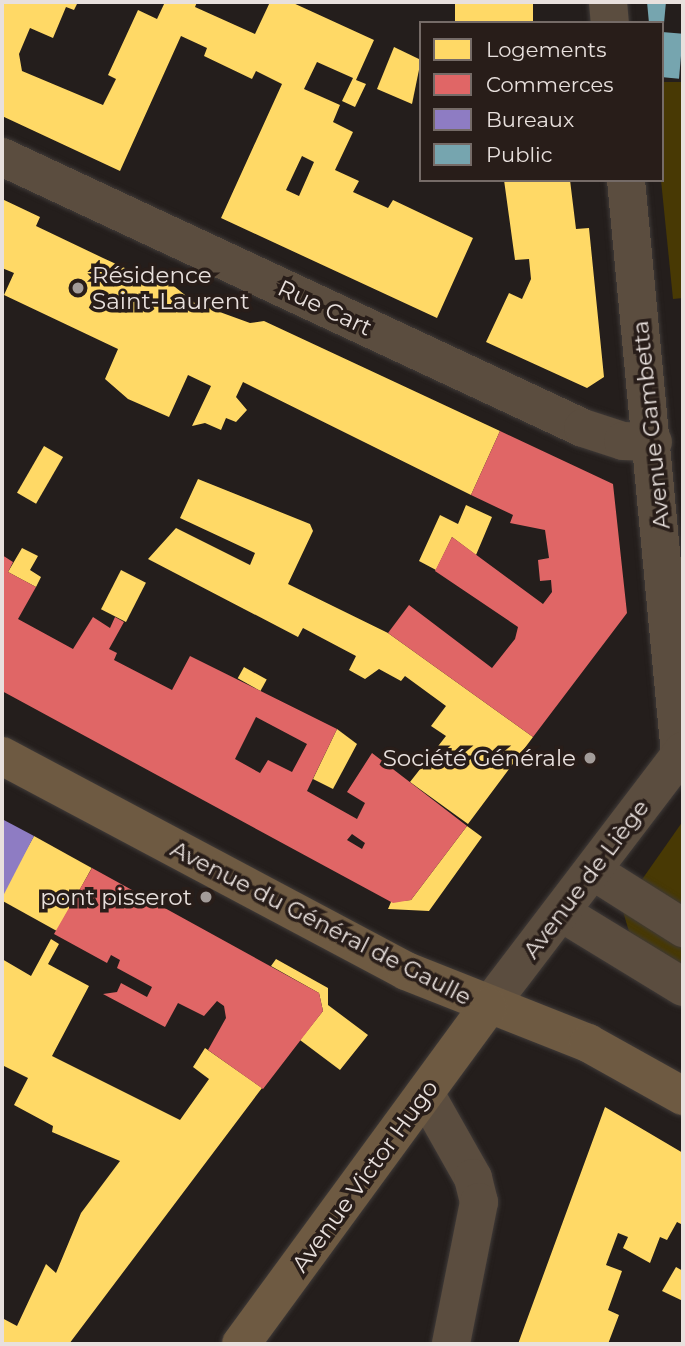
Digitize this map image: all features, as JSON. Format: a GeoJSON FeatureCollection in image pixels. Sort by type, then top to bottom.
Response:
{"type":"FeatureCollection","features":[{"type":"Feature","properties":{"kind":"main road","name":"Avenue du Général de Gaulle"},"geometry":{"type":"LineString","coordinates":[[2,756],[407,971],[488,1007],[588,1043],[683,1096]]}},
{"type":"Feature","properties":{"kind":"main road","name":"Avenue Victor Hugo"},"geometry":{"type":"LineString","coordinates":[[241,1344],[488,1007]]}},
{"type":"Feature","properties":{"kind":"street"},"geometry":{"type":"LineString","coordinates":[[608,2],[610,21]]}},
{"type":"Feature","properties":{"kind":"street","name":"Rue Cart"},"geometry":{"type":"LineString","coordinates":[[2,157],[583,428],[623,441],[653,442]]}},
{"type":"Feature","properties":{"kind":"street","name":"Avenue Gambetta"},"geometry":{"type":"LineString","coordinates":[[626,182],[682,753]]}},
{"type":"Feature","properties":{"kind":"street","name":"Avenue de Liège"},"geometry":{"type":"LineString","coordinates":[[488,1007],[682,753]]}},
{"type":"Feature","properties":{"kind":"street"},"geometry":{"type":"LineString","coordinates":[[593,871],[683,928]]}},
{"type":"Feature","properties":{"kind":"street"},"geometry":{"type":"LineString","coordinates":[[562,913],[683,987]]}},
{"type":"Feature","properties":{"kind":"street"},"geometry":{"type":"LineString","coordinates":[[425,1093],[473,1178],[479,1202],[451,1344]]}},
{"type":"Feature","properties":{"kind":"shaded area"},"geometry":{"type":"Polygon","coordinates":[[[664,82],[683,82],[683,298],[673,299],[661,182],[664,182],[664,82]]]}},
{"type":"Feature","properties":{"kind":"shaded area"},"geometry":{"type":"Polygon","coordinates":[[[683,821],[683,966],[630,935],[622,908],[683,821]]]}},
{"type":"Feature","properties":{"kind":"building: Logements"},"geometry":{"type":"Polygon","coordinates":[[[2,2],[78,2],[74,10],[66,7],[53,38],[30,28],[19,54],[22,71],[103,105],[116,79],[108,75],[138,10],[157,19],[165,2],[197,2],[195,7],[255,34],[270,2],[291,2],[374,40],[356,80],[366,84],[355,107],[342,101],[353,78],[317,62],[304,89],[340,105],[333,122],[353,132],[335,170],[359,181],[353,192],[388,208],[393,200],[473,238],[437,318],[221,218],[282,84],[256,71],[252,79],[204,56],[207,48],[181,36],[120,171],[2,116],[2,2]],[[302,156],[286,190],[299,196],[314,162],[302,156]]]}},
{"type":"Feature","properties":{"kind":"building: Logements"},"geometry":{"type":"Polygon","coordinates":[[[455,2],[533,2],[533,21],[455,21],[455,2]]]}},
{"type":"Feature","properties":{"kind":"building: Logements"},"geometry":{"type":"Polygon","coordinates":[[[394,47],[419,59],[412,104],[377,89],[394,47]]]}},
{"type":"Feature","properties":{"kind":"building: Logements"},"geometry":{"type":"Polygon","coordinates":[[[504,182],[570,182],[576,229],[589,228],[604,377],[587,388],[486,342],[509,293],[522,299],[531,279],[529,259],[515,260],[504,182]]]}},
{"type":"Feature","properties":{"kind":"building: Logements"},"geometry":{"type":"Polygon","coordinates":[[[2,199],[40,217],[36,226],[103,258],[151,280],[155,271],[195,303],[250,323],[264,321],[500,431],[471,495],[243,382],[236,397],[247,410],[236,422],[226,418],[221,430],[205,423],[192,426],[211,386],[188,375],[169,417],[128,399],[105,379],[118,349],[4,295],[14,273],[2,268],[2,199]]]}},
{"type":"Feature","properties":{"kind":"building: Logements"},"geometry":{"type":"Polygon","coordinates":[[[44,446],[63,457],[36,504],[17,493],[44,446]]]}},
{"type":"Feature","properties":{"kind":"building: Logements"},"geometry":{"type":"Polygon","coordinates":[[[198,479],[310,524],[313,531],[288,584],[388,633],[533,737],[468,824],[410,782],[446,736],[431,726],[446,706],[405,676],[401,681],[379,669],[365,679],[349,670],[356,656],[303,628],[298,637],[148,559],[176,528],[250,565],[255,553],[180,518],[198,479]]]}},
{"type":"Feature","properties":{"kind":"building: Logements"},"geometry":{"type":"Polygon","coordinates":[[[466,505],[492,517],[476,555],[452,537],[436,570],[419,561],[440,515],[458,524],[466,505]]]}},
{"type":"Feature","properties":{"kind":"building: Logements"},"geometry":{"type":"Polygon","coordinates":[[[22,548],[38,556],[30,570],[41,577],[36,587],[8,572],[22,548]]]}},
{"type":"Feature","properties":{"kind":"building: Logements"},"geometry":{"type":"Polygon","coordinates":[[[121,570],[146,583],[126,622],[101,609],[121,570]]]}},
{"type":"Feature","properties":{"kind":"building: Logements"},"geometry":{"type":"Polygon","coordinates":[[[244,667],[267,680],[260,691],[238,678],[244,667]]]}},
{"type":"Feature","properties":{"kind":"building: Logements"},"geometry":{"type":"Polygon","coordinates":[[[337,729],[357,744],[333,789],[313,779],[337,729]]]}},
{"type":"Feature","properties":{"kind":"building: Logements"},"geometry":{"type":"Polygon","coordinates":[[[467,826],[482,837],[429,911],[388,909],[391,902],[411,900],[467,826]]]}},
{"type":"Feature","properties":{"kind":"building: Logements"},"geometry":{"type":"Polygon","coordinates":[[[34,836],[92,868],[57,931],[2,901],[2,894],[34,836]]]}},
{"type":"Feature","properties":{"kind":"building: Logements"},"geometry":{"type":"Polygon","coordinates":[[[51,939],[59,944],[48,964],[89,986],[52,1056],[180,1120],[209,1079],[193,1067],[205,1048],[262,1088],[69,1344],[2,1344],[2,1318],[17,1326],[46,1264],[56,1273],[81,1213],[120,1161],[52,1132],[53,1126],[14,1105],[28,1078],[2,1065],[2,959],[31,976],[51,939]]]}},
{"type":"Feature","properties":{"kind":"building: Logements"},"geometry":{"type":"Polygon","coordinates":[[[276,959],[328,988],[328,1005],[368,1035],[340,1070],[300,1040],[323,1011],[319,993],[271,966],[276,959]]]}},
{"type":"Feature","properties":{"kind":"building: Logements"},"geometry":{"type":"Polygon","coordinates":[[[605,1107],[683,1153],[683,1225],[677,1222],[667,1240],[660,1237],[650,1263],[623,1248],[628,1237],[618,1233],[606,1265],[622,1271],[608,1310],[619,1315],[608,1344],[518,1344],[605,1107]]]}},
{"type":"Feature","properties":{"kind":"building: Logements"},"geometry":{"type":"Polygon","coordinates":[[[676,1267],[683,1271],[683,1301],[662,1291],[676,1267]]]}},
{"type":"Feature","properties":{"kind":"building: Commerces"},"geometry":{"type":"Polygon","coordinates":[[[500,431],[613,484],[627,613],[533,737],[388,633],[409,605],[492,668],[515,639],[518,627],[435,571],[452,537],[543,604],[552,592],[551,580],[540,581],[538,560],[549,558],[545,530],[510,523],[513,515],[471,495],[500,431]]]}},
{"type":"Feature","properties":{"kind":"building: Commerces"},"geometry":{"type":"Polygon","coordinates":[[[2,555],[13,562],[8,572],[36,587],[18,619],[73,649],[93,617],[110,628],[115,617],[124,622],[109,649],[117,653],[114,660],[172,690],[190,656],[337,729],[307,791],[357,819],[365,803],[347,792],[372,753],[467,826],[411,900],[393,903],[2,691],[2,555]],[[256,717],[235,759],[260,773],[268,760],[292,772],[307,744],[256,717]],[[352,834],[347,840],[362,849],[365,843],[352,834]]]}},
{"type":"Feature","properties":{"kind":"building: Commerces"},"geometry":{"type":"Polygon","coordinates":[[[92,868],[319,993],[323,1011],[263,1089],[208,1050],[226,1018],[224,1006],[217,1001],[204,1016],[178,1003],[165,1027],[103,994],[117,992],[121,983],[147,997],[152,987],[117,968],[120,960],[111,955],[107,963],[54,934],[92,868]]]}},
{"type":"Feature","properties":{"kind":"building: Bureaux"},"geometry":{"type":"Polygon","coordinates":[[[2,819],[34,836],[2,898],[2,819]]]}},
{"type":"Feature","properties":{"kind":"building: Public"},"geometry":{"type":"Polygon","coordinates":[[[647,2],[666,2],[664,23],[649,21],[647,2]]]}},
{"type":"Feature","properties":{"kind":"building: Public"},"geometry":{"type":"Polygon","coordinates":[[[664,32],[683,34],[679,79],[664,77],[664,32]]]}},
{"type":"Feature","properties":{"kind":"place","name":"Résidence Saint-Laurent"},"geometry":{"type":"Point","coordinates":[78,288]}},
{"type":"Feature","properties":{"kind":"place","name":"Société Générale"},"geometry":{"type":"Point","coordinates":[590,758]}},
{"type":"Feature","properties":{"kind":"place","name":"pont pisserot"},"geometry":{"type":"Point","coordinates":[206,897]}}]}
